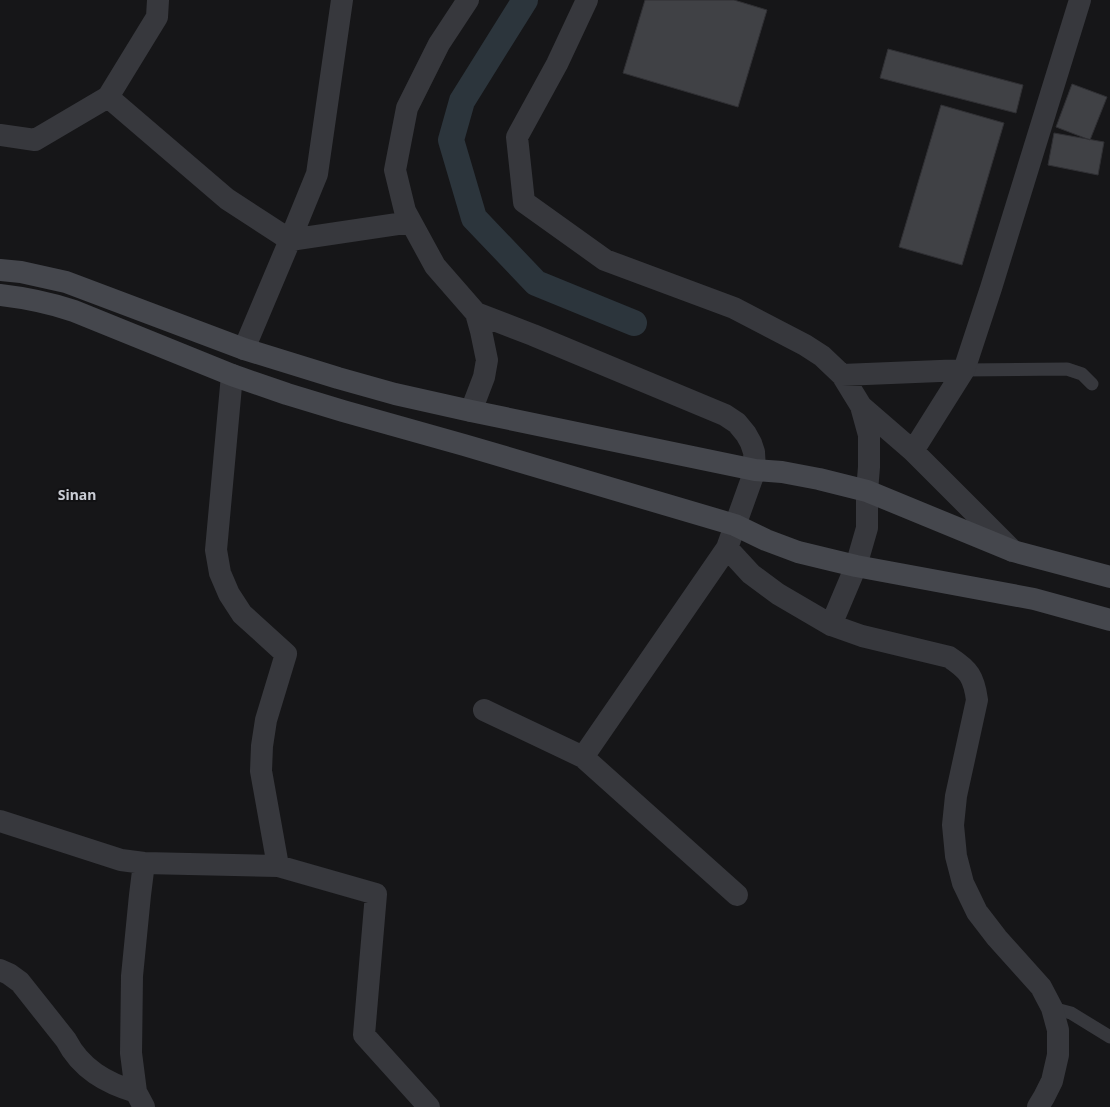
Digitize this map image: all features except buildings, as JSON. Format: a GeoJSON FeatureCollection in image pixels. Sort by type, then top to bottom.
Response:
{"type":"FeatureCollection","features":[{"type":"Feature","properties":{"kind":"main road"},"geometry":{"type":"LineString","coordinates":[[0,270],[20,272],[66,282],[244,349],[395,394],[471,412],[755,470],[782,472],[819,479],[867,491],[1013,551],[1110,577]]}},
{"type":"Feature","properties":{"kind":"main road"},"geometry":{"type":"LineString","coordinates":[[0,295],[49,303],[74,311],[232,375],[343,412],[464,445],[735,525],[766,540],[798,552],[856,566],[1034,599],[1110,620]]}},
{"type":"Feature","properties":{"kind":"street"},"geometry":{"type":"LineString","coordinates":[[0,135],[35,140],[108,98],[157,17],[158,0]]}},
{"type":"Feature","properties":{"kind":"street"},"geometry":{"type":"LineString","coordinates":[[244,349],[317,174],[342,0]]}},
{"type":"Feature","properties":{"kind":"street"},"geometry":{"type":"LineString","coordinates":[[468,0],[439,44],[407,108],[395,170],[405,211],[435,266],[476,313],[487,360],[484,377],[471,412]]}},
{"type":"Feature","properties":{"kind":"street"},"geometry":{"type":"LineString","coordinates":[[587,0],[557,64],[517,137],[524,202],[605,260],[734,308],[805,345],[822,356],[842,375],[861,406],[869,435],[867,528],[856,566],[831,625]]}},
{"type":"Feature","properties":{"kind":"street"},"geometry":{"type":"LineString","coordinates":[[913,451],[964,370],[991,288],[1080,0]]}},
{"type":"Feature","properties":{"kind":"street"},"geometry":{"type":"LineString","coordinates":[[108,98],[227,199],[290,240],[411,222]]}},
{"type":"Feature","properties":{"kind":"street"},"geometry":{"type":"LineString","coordinates":[[476,313],[533,335],[725,415],[737,423],[746,434],[754,452],[755,470],[727,548],[583,757]]}},
{"type":"Feature","properties":{"kind":"street"},"geometry":{"type":"LineString","coordinates":[[842,375],[964,370]]}},
{"type":"Feature","properties":{"kind":"street"},"geometry":{"type":"LineString","coordinates":[[232,375],[216,550],[220,573],[229,594],[242,614],[286,654],[266,720],[261,765],[278,866]]}},
{"type":"Feature","properties":{"kind":"street"},"geometry":{"type":"LineString","coordinates":[[861,406],[913,451],[1013,551]]}},
{"type":"Feature","properties":{"kind":"street"},"geometry":{"type":"LineString","coordinates":[[727,548],[751,574],[778,594],[831,625],[862,636],[949,658],[961,665],[969,674],[975,686],[977,700],[956,796],[953,825],[956,856],[963,883],[977,912],[997,938],[1041,987],[1052,1008],[1058,1030],[1058,1055],[1052,1081],[1038,1107]]}},
{"type":"Feature","properties":{"kind":"street"},"geometry":{"type":"LineString","coordinates":[[484,710],[583,757],[737,895]]}},
{"type":"Feature","properties":{"kind":"street"},"geometry":{"type":"LineString","coordinates":[[0,821],[121,860],[144,863],[278,866],[376,894],[364,1035],[429,1107]]}},
{"type":"Feature","properties":{"kind":"street"},"geometry":{"type":"LineString","coordinates":[[140,1100],[132,1053],[132,976],[144,863]]}},
{"type":"Feature","properties":{"kind":"street"},"geometry":{"type":"LineString","coordinates":[[0,970],[9,974],[20,982],[66,1040],[71,1050],[86,1067],[123,1088],[140,1100]]}},
{"type":"Feature","properties":{"kind":"lane"},"geometry":{"type":"LineString","coordinates":[[964,370],[1067,369],[1082,374],[1092,384]]}},
{"type":"Feature","properties":{"kind":"lane"},"geometry":{"type":"LineString","coordinates":[[1052,1008],[1071,1013],[1110,1037]]}},
{"type":"Feature","properties":{"kind":"waterway"},"geometry":{"type":"LineString","coordinates":[[525,0],[462,101],[451,140],[474,218],[536,283],[634,323]]}},
{"type":"Feature","properties":{"kind":"district","name":"Sinan"},"geometry":{"type":"Point","coordinates":[77,495]}}]}
